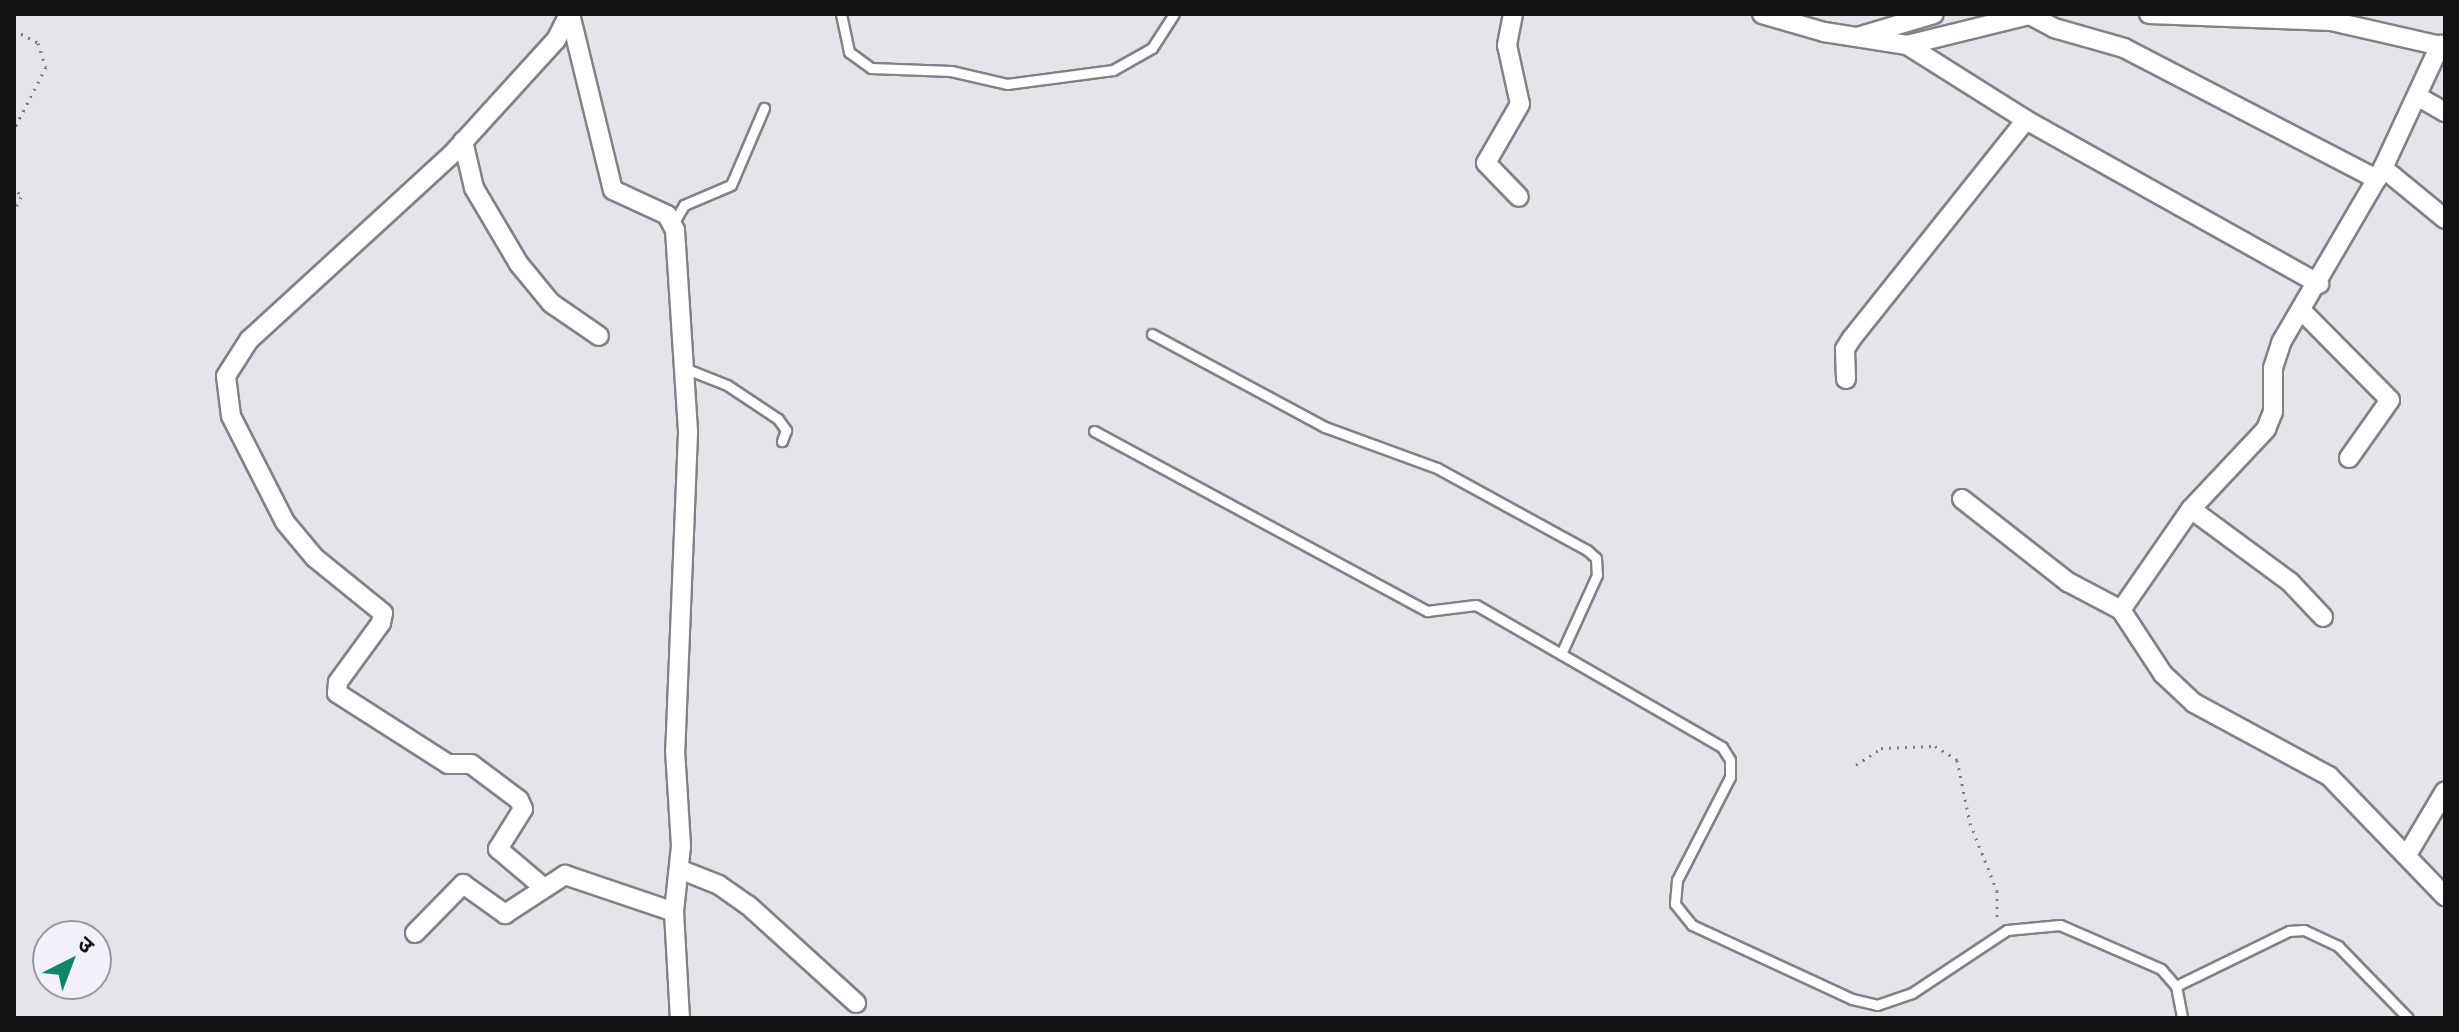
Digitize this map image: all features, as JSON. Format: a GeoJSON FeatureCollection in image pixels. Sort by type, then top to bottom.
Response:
{"type":"FeatureCollection","features":[{"type":"Feature","properties":{"kind":"street"},"geometry":{"type":"LineString","coordinates":[[543,887],[498,849],[523,809],[519,800],[471,764],[448,764],[337,693],[338,682],[381,623],[383,613],[298,541],[247,450],[226,396],[226,376],[239,351],[463,141],[556,40],[570,14]]}},
{"type":"Feature","properties":{"kind":"street"},"geometry":{"type":"LineString","coordinates":[[570,14],[613,190],[667,215],[673,224],[688,433],[675,750],[679,869],[674,912],[680,1018]]}},
{"type":"Feature","properties":{"kind":"street"},"geometry":{"type":"LineString","coordinates":[[1513,14],[1507,45],[1520,104],[1486,166],[1519,197]]}},
{"type":"Feature","properties":{"kind":"street"},"geometry":{"type":"LineString","coordinates":[[1763,14],[1857,37],[1907,45],[2031,14],[2054,28],[2124,48],[2380,174],[2445,219]]}},
{"type":"Feature","properties":{"kind":"street"},"geometry":{"type":"LineString","coordinates":[[1857,37],[1934,14]]}},
{"type":"Feature","properties":{"kind":"street"},"geometry":{"type":"LineString","coordinates":[[2121,610],[2191,509],[2266,429],[2274,406],[2275,359],[2380,174],[2443,46],[2382,22],[2149,14]]}},
{"type":"Feature","properties":{"kind":"street"},"geometry":{"type":"LineString","coordinates":[[1907,45],[2026,120],[2319,284]]}},
{"type":"Feature","properties":{"kind":"street"},"geometry":{"type":"LineString","coordinates":[[2417,96],[2445,112]]}},
{"type":"Feature","properties":{"kind":"street"},"geometry":{"type":"LineString","coordinates":[[1846,379],[1845,349],[1852,338],[2026,120]]}},
{"type":"Feature","properties":{"kind":"street"},"geometry":{"type":"LineString","coordinates":[[463,141],[474,188],[519,264],[551,303],[599,336]]}},
{"type":"Feature","properties":{"kind":"street"},"geometry":{"type":"LineString","coordinates":[[2302,311],[2390,400],[2349,458]]}},
{"type":"Feature","properties":{"kind":"street"},"geometry":{"type":"LineString","coordinates":[[1962,499],[2068,582],[2121,610],[2171,684],[2220,721],[2329,776],[2445,896]]}},
{"type":"Feature","properties":{"kind":"street"},"geometry":{"type":"LineString","coordinates":[[2191,509],[2290,582],[2323,617]]}},
{"type":"Feature","properties":{"kind":"street"},"geometry":{"type":"LineString","coordinates":[[2407,855],[2445,791]]}},
{"type":"Feature","properties":{"kind":"street"},"geometry":{"type":"LineString","coordinates":[[679,869],[719,885],[748,905],[856,1003]]}},
{"type":"Feature","properties":{"kind":"street"},"geometry":{"type":"LineString","coordinates":[[415,933],[463,884],[505,914],[560,876],[572,876],[674,912]]}},
{"type":"Feature","properties":{"kind":"lane"},"geometry":{"type":"LineString","coordinates":[[841,14],[849,52],[871,68],[951,71],[1007,84],[1113,70],[1152,48],[1174,14]]}},
{"type":"Feature","properties":{"kind":"lane"},"geometry":{"type":"LineString","coordinates":[[673,224],[684,205],[731,185],[764,108]]}},
{"type":"Feature","properties":{"kind":"lane"},"geometry":{"type":"LineString","coordinates":[[1152,334],[1325,427],[1437,468],[1587,550],[1596,558],[1597,575],[1561,654]]}},
{"type":"Feature","properties":{"kind":"lane"},"geometry":{"type":"LineString","coordinates":[[681,366],[727,385],[778,419],[785,427],[782,441]]}},
{"type":"Feature","properties":{"kind":"lane"},"geometry":{"type":"LineString","coordinates":[[1094,431],[1418,607],[1437,612],[1463,603],[1476,605],[1727,754],[1730,777],[1677,880],[1675,904],[1692,925],[1872,1004],[1912,993],[1996,936],[2023,926],[2060,925],[2149,961],[2176,986],[2182,1018]]}},
{"type":"Feature","properties":{"kind":"lane"},"geometry":{"type":"LineString","coordinates":[[2176,986],[2289,931],[2304,930],[2338,946],[2408,1018]]}},
{"type":"Feature","properties":{"kind":"path"},"geometry":{"type":"LineString","coordinates":[[14,30],[38,43],[46,67],[14,129]]}},
{"type":"Feature","properties":{"kind":"path"},"geometry":{"type":"LineString","coordinates":[[14,185],[21,197],[14,211]]}},
{"type":"Feature","properties":{"kind":"path"},"geometry":{"type":"LineString","coordinates":[[1856,765],[1881,748],[1921,746],[1943,748],[1957,760],[1970,823],[1997,891],[1996,936]]}}]}
